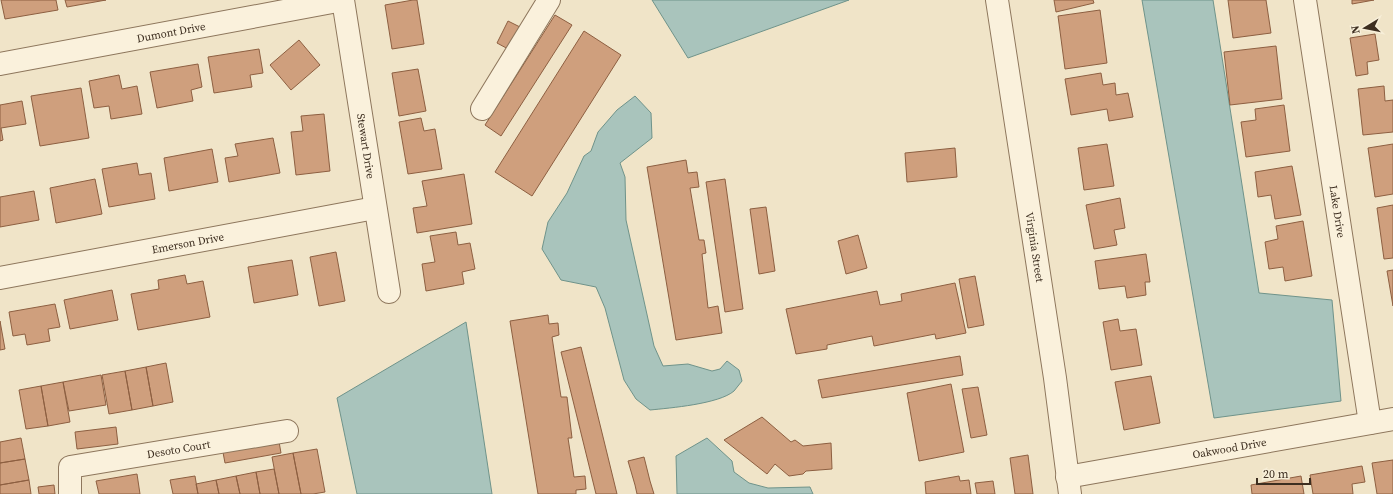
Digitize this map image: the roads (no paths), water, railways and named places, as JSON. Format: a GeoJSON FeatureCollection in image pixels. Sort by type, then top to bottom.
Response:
{"type":"FeatureCollection","features":[{"type":"Feature","properties":{"kind":"street","name":"Dumont Drive"},"geometry":{"type":"LineString","coordinates":[[0,64],[343,0]]}},
{"type":"Feature","properties":{"kind":"street","name":"Stewart Drive"},"geometry":{"type":"LineString","coordinates":[[343,0],[389,292]]}},
{"type":"Feature","properties":{"kind":"street"},"geometry":{"type":"LineString","coordinates":[[482,109],[549,0]]}},
{"type":"Feature","properties":{"kind":"street","name":"Virginia Street"},"geometry":{"type":"LineString","coordinates":[[996,0],[1055,378],[1068,486]]}},
{"type":"Feature","properties":{"kind":"street","name":"Lake Drive"},"geometry":{"type":"LineString","coordinates":[[1305,0],[1370,423]]}},
{"type":"Feature","properties":{"kind":"street","name":"Emerson Drive"},"geometry":{"type":"LineString","coordinates":[[0,278],[375,208]]}},
{"type":"Feature","properties":{"kind":"street","name":"Oakwood Drive"},"geometry":{"type":"LineString","coordinates":[[1068,486],[1393,419]]}},
{"type":"Feature","properties":{"kind":"street","name":"Desoto Court"},"geometry":{"type":"LineString","coordinates":[[70,494],[70,468],[287,431]]}},
{"type":"Feature","properties":{"kind":"water"},"geometry":{"type":"Polygon","coordinates":[[[652,0],[849,0],[688,58],[652,0]]]}},
{"type":"Feature","properties":{"kind":"water"},"geometry":{"type":"Polygon","coordinates":[[[1142,0],[1213,0],[1259,293],[1332,300],[1341,401],[1214,418],[1142,0]]]}},
{"type":"Feature","properties":{"kind":"water"},"geometry":{"type":"Polygon","coordinates":[[[635,96],[651,113],[652,138],[620,163],[625,177],[626,220],[654,346],[663,366],[688,364],[712,371],[720,369],[727,361],[739,370],[742,381],[734,391],[727,395],[694,405],[650,410],[636,399],[624,380],[605,308],[596,287],[561,280],[542,249],[548,222],[567,193],[584,156],[591,151],[598,132],[617,110],[635,96]]]}},
{"type":"Feature","properties":{"kind":"water"},"geometry":{"type":"Polygon","coordinates":[[[466,322],[492,494],[357,494],[337,398],[466,322]]]}},
{"type":"Feature","properties":{"kind":"water"},"geometry":{"type":"Polygon","coordinates":[[[707,438],[732,461],[734,472],[749,483],[768,488],[810,487],[813,494],[677,494],[676,456],[707,438]]]}}]}
